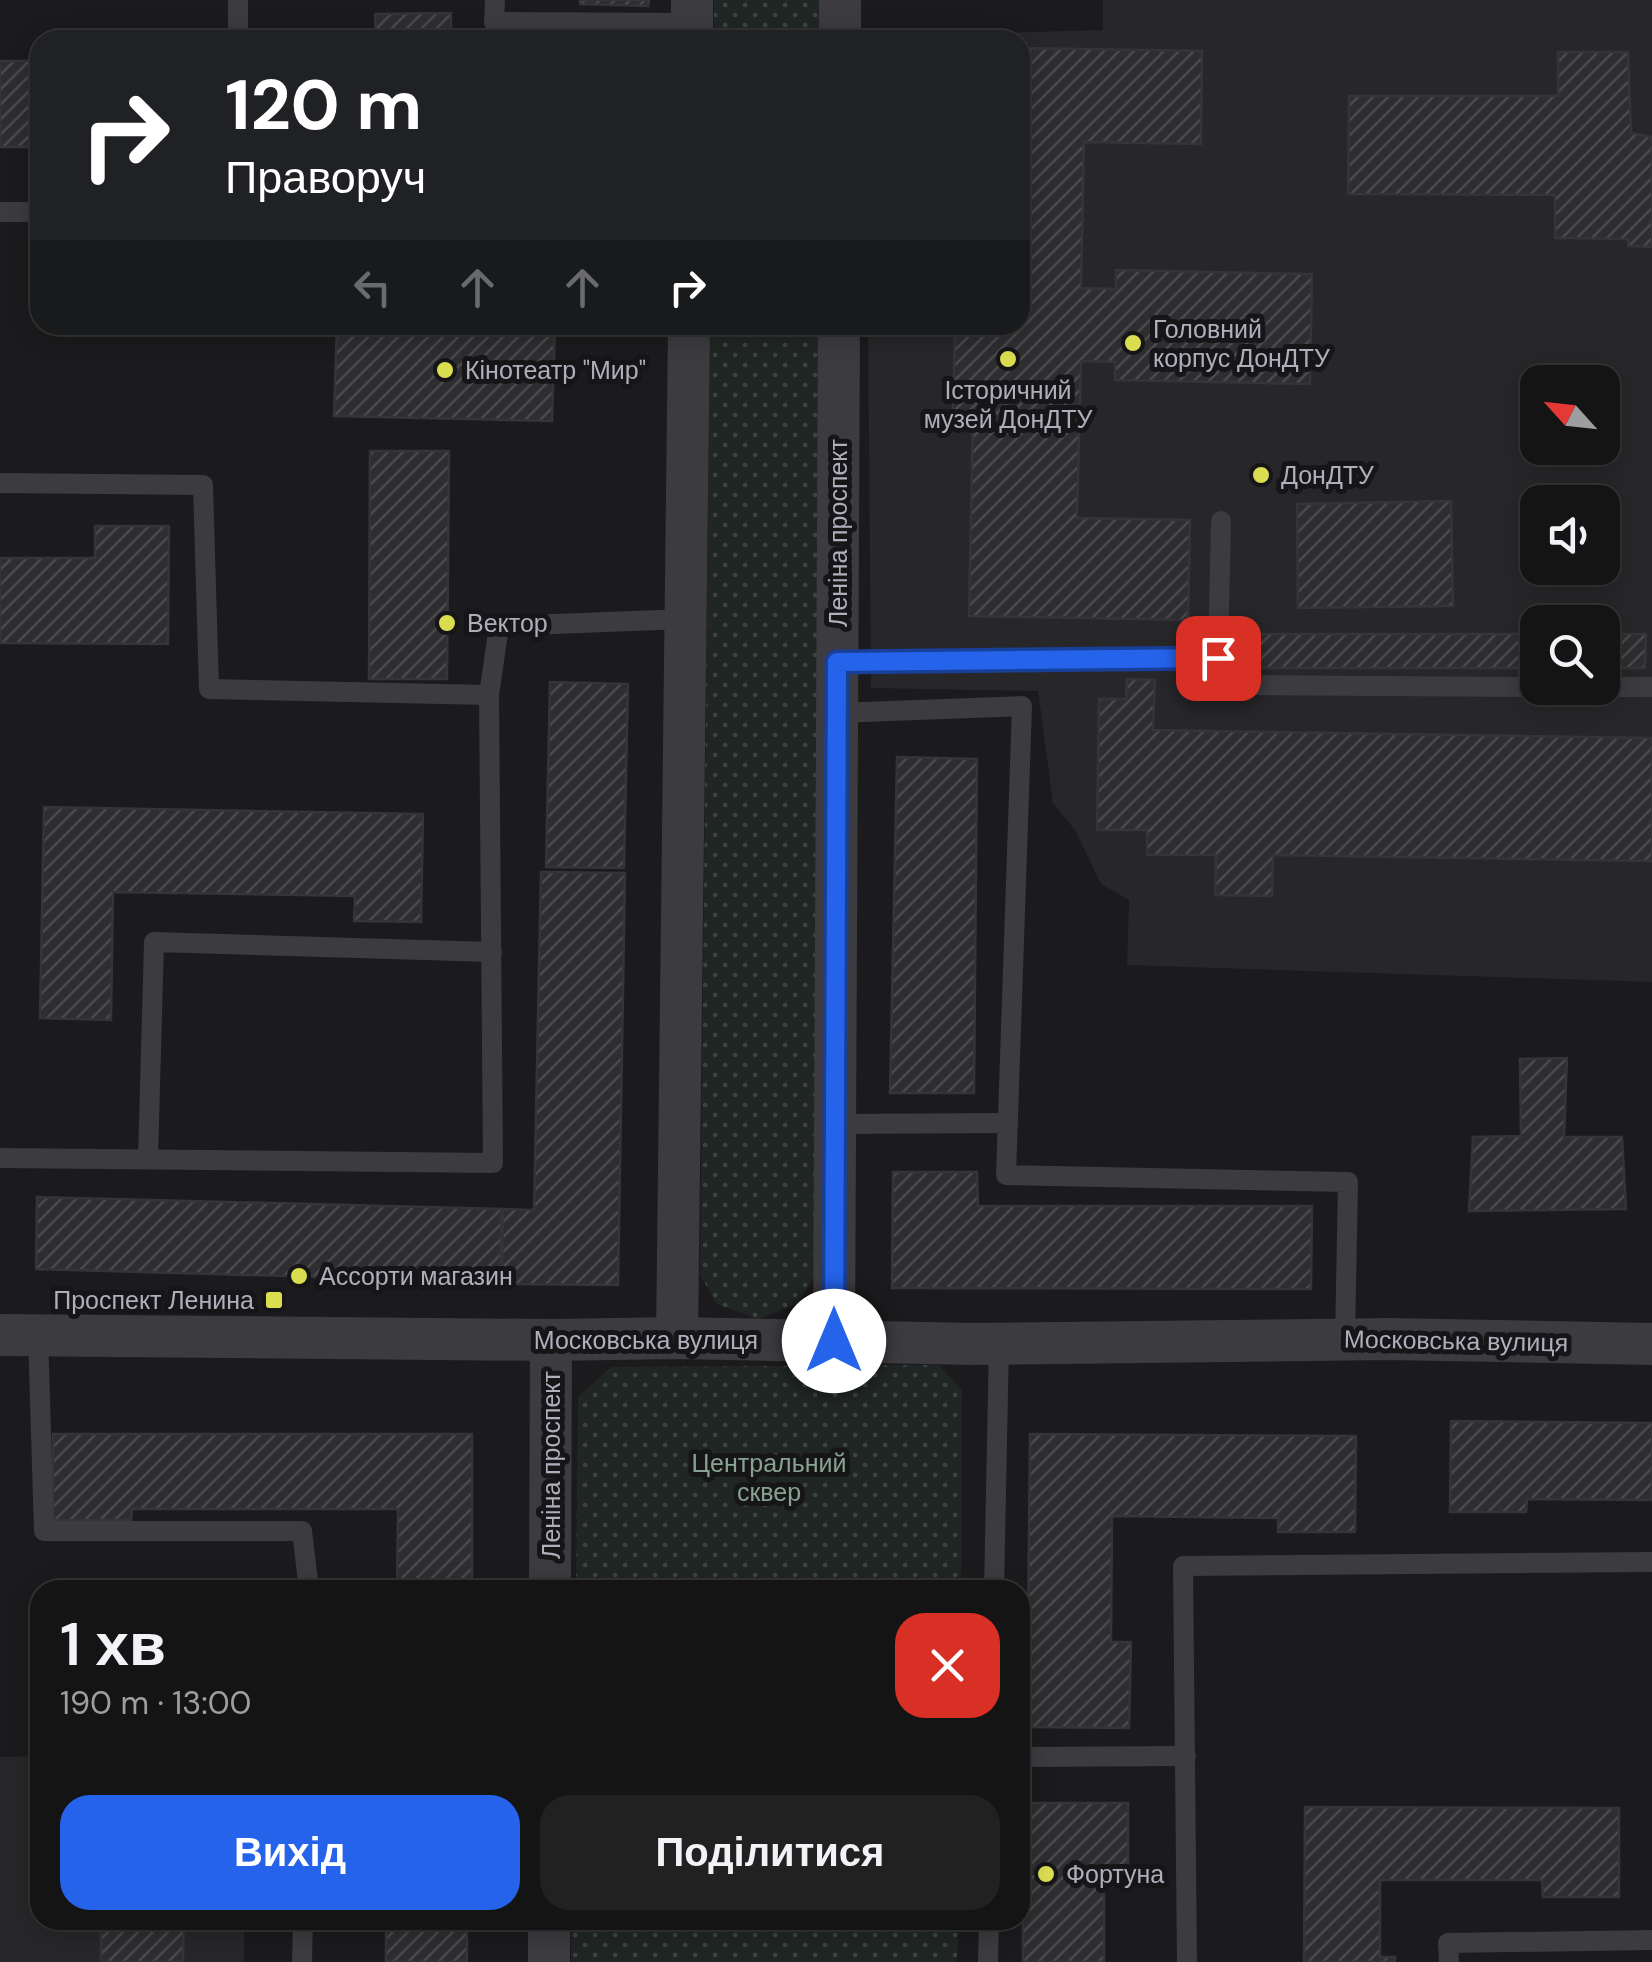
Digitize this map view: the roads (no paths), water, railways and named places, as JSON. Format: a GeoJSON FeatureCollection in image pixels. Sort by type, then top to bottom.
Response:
{"type":"FeatureCollection","features":[{"type":"Feature","properties":{"kind":"street"},"geometry":{"type":"LineString","coordinates":[[840,0],[840,30]]}},
{"type":"Feature","properties":{"kind":"street"},"geometry":{"type":"LineString","coordinates":[[677,1338],[688,335]]}},
{"type":"Feature","properties":{"kind":"street","name":"Леніна проспект"},"geometry":{"type":"LineString","coordinates":[[834,1341],[839,335]]}},
{"type":"Feature","properties":{"kind":"street","name":"Московська вулиця"},"geometry":{"type":"LineString","coordinates":[[19,1335],[677,1338],[999,1344],[1345,1340],[1652,1344]]}},
{"type":"Feature","properties":{"kind":"street","name":"Леніна проспект"},"geometry":{"type":"LineString","coordinates":[[550,1580],[552,1340]]}},
{"type":"Feature","properties":{"kind":"street"},"geometry":{"type":"LineString","coordinates":[[549,1930],[549,1962]]}},
{"type":"Feature","properties":{"kind":"lane"},"geometry":{"type":"LineString","coordinates":[[238,0],[238,30]]}},
{"type":"Feature","properties":{"kind":"lane"},"geometry":{"type":"LineString","coordinates":[[494,0],[494,22],[692,21]]}},
{"type":"Feature","properties":{"kind":"lane"},"geometry":{"type":"LineString","coordinates":[[0,212],[30,212]]}},
{"type":"Feature","properties":{"kind":"lane"},"geometry":{"type":"LineString","coordinates":[[0,483],[203,485],[209,689],[490,695]]}},
{"type":"Feature","properties":{"kind":"lane"},"geometry":{"type":"LineString","coordinates":[[1220,521],[1218,658],[1230,681],[1244,685],[1520,686]]}},
{"type":"Feature","properties":{"kind":"lane"},"geometry":{"type":"LineString","coordinates":[[0,1158],[493,1164],[490,695],[499,626],[685,618]]}},
{"type":"Feature","properties":{"kind":"lane"},"geometry":{"type":"LineString","coordinates":[[837,662],[1218,658]]}},
{"type":"Feature","properties":{"kind":"lane"},"geometry":{"type":"LineString","coordinates":[[1620,687],[1652,687]]}},
{"type":"Feature","properties":{"kind":"lane"},"geometry":{"type":"LineString","coordinates":[[837,713],[1022,706],[1006,1174],[1348,1182],[1345,1340]]}},
{"type":"Feature","properties":{"kind":"lane"},"geometry":{"type":"LineString","coordinates":[[148,1159],[154,942],[492,952]]}},
{"type":"Feature","properties":{"kind":"lane"},"geometry":{"type":"LineString","coordinates":[[835,1124],[1008,1124]]}},
{"type":"Feature","properties":{"kind":"lane"},"geometry":{"type":"LineString","coordinates":[[19,1335],[44,1532],[302,1531],[308,1580]]}},
{"type":"Feature","properties":{"kind":"lane"},"geometry":{"type":"LineString","coordinates":[[994,1580],[999,1344]]}},
{"type":"Feature","properties":{"kind":"lane"},"geometry":{"type":"LineString","coordinates":[[1187,1962],[1183,1566],[1652,1562]]}},
{"type":"Feature","properties":{"kind":"lane"},"geometry":{"type":"LineString","coordinates":[[1030,1757],[1186,1756]]}},
{"type":"Feature","properties":{"kind":"lane"},"geometry":{"type":"LineString","coordinates":[[302,1962],[304,1930]]}},
{"type":"Feature","properties":{"kind":"lane"},"geometry":{"type":"LineString","coordinates":[[988,1962],[989,1930]]}},
{"type":"Feature","properties":{"kind":"lane"},"geometry":{"type":"LineString","coordinates":[[1449,1962],[1448,1943],[1652,1940]]}},
{"type":"Feature","properties":{"kind":"place","name":"Головний корпус ДонДТУ"},"geometry":{"type":"Point","coordinates":[1133,343]}},
{"type":"Feature","properties":{"kind":"place","name":"Історичний музей ДонДТУ"},"geometry":{"type":"Point","coordinates":[1008,359]}},
{"type":"Feature","properties":{"kind":"place","name":"Кінотеатр \"Мир\""},"geometry":{"type":"Point","coordinates":[445,370]}},
{"type":"Feature","properties":{"kind":"place","name":"ДонДТУ"},"geometry":{"type":"Point","coordinates":[1261,475]}},
{"type":"Feature","properties":{"kind":"place","name":"Вектор"},"geometry":{"type":"Point","coordinates":[447,623]}},
{"type":"Feature","properties":{"kind":"place","name":"Ассорти магазин"},"geometry":{"type":"Point","coordinates":[299,1276]}},
{"type":"Feature","properties":{"kind":"place","name":"Проспект Ленина"},"geometry":{"type":"Point","coordinates":[274,1300]}},
{"type":"Feature","properties":{"kind":"place","name":"Фортуна"},"geometry":{"type":"Point","coordinates":[1046,1874]}},
{"type":"Feature","properties":{"kind":"park label","name":"Центральний сквер"},"geometry":{"type":"Point","coordinates":[769,1478]}}]}
